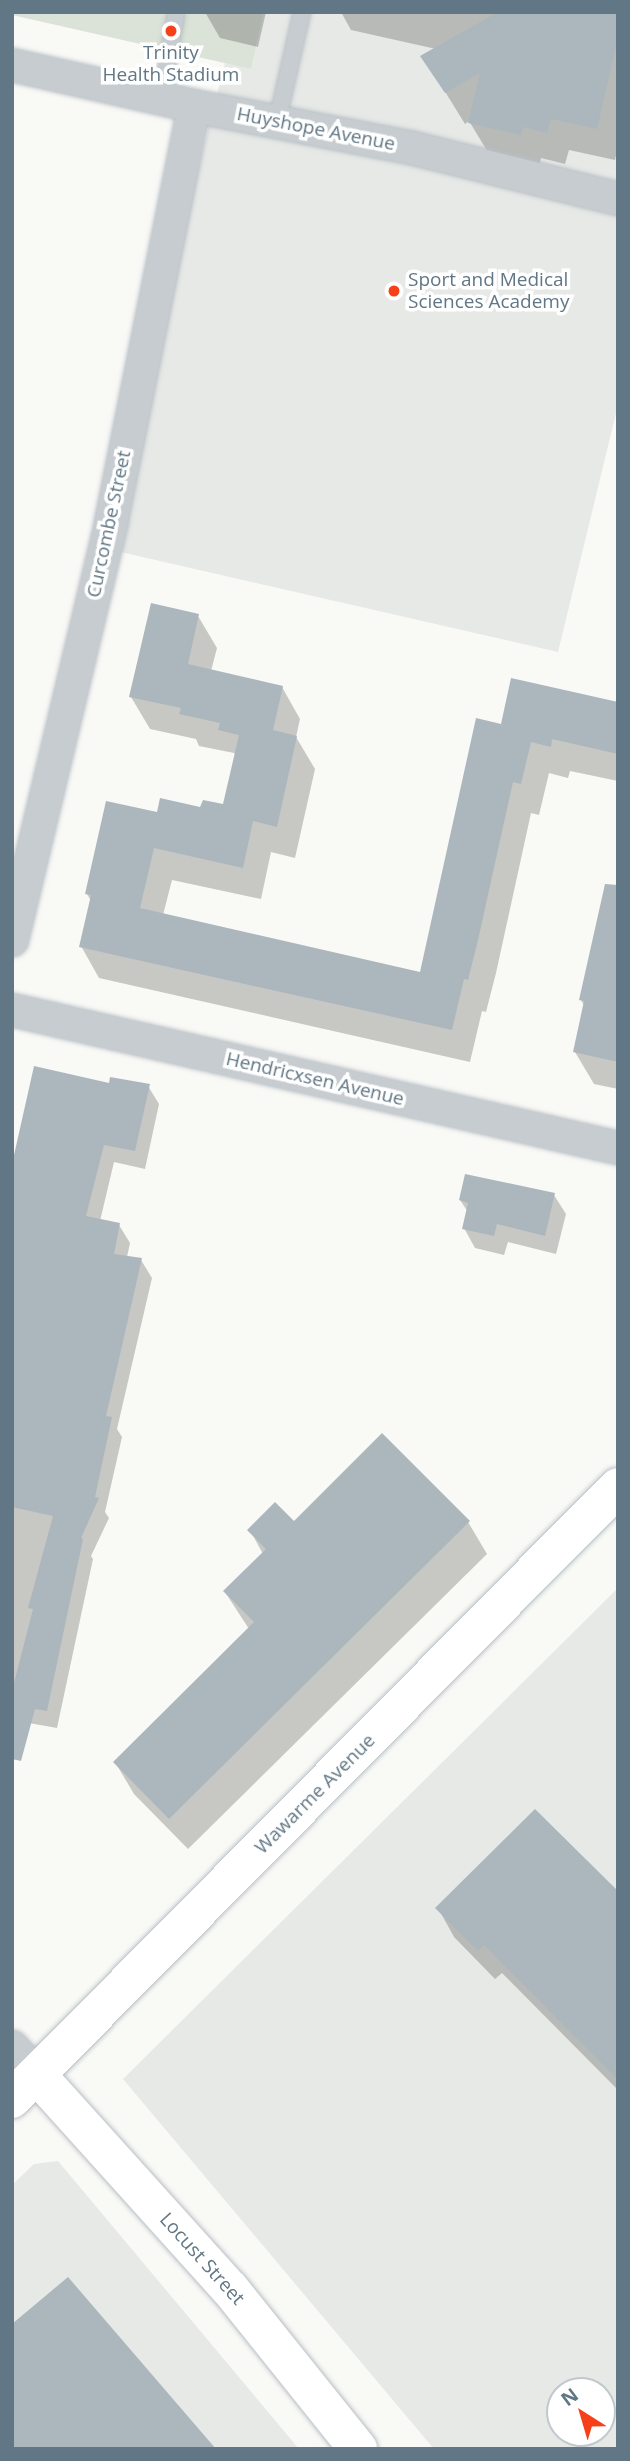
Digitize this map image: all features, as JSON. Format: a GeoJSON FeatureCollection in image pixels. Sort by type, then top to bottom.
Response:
{"type":"FeatureCollection","features":[{"type":"Feature","properties":{"kind":"street","name":"Huyshope Avenue"},"geometry":{"type":"LineString","coordinates":[[12,65],[194,106],[412,148],[618,199]]}},
{"type":"Feature","properties":{"kind":"street","name":"Curcombe Street"},"geometry":{"type":"LineString","coordinates":[[12,940],[111,523],[194,106]]}},
{"type":"Feature","properties":{"kind":"street","name":"Hendricxsen Avenue"},"geometry":{"type":"LineString","coordinates":[[12,1010],[618,1148]]}},
{"type":"Feature","properties":{"kind":"street","name":"Wawarme Avenue"},"geometry":{"type":"LineString","coordinates":[[20,2074],[618,1488]]}},
{"type":"Feature","properties":{"kind":"street","name":"Locust Street"},"geometry":{"type":"LineString","coordinates":[[20,2074],[230,2289],[358,2449]]}},
{"type":"Feature","properties":{"kind":"lane"},"geometry":{"type":"LineString","coordinates":[[277,122],[302,12]]}},
{"type":"Feature","properties":{"kind":"lane"},"geometry":{"type":"LineString","coordinates":[[161,99],[172,13]]}},
{"type":"Feature","properties":{"kind":"shaded area","name":"Trinity Health Stadium"},"geometry":{"type":"Polygon","coordinates":[[[12,12],[264,12],[251,69],[12,15],[12,12]]]}},
{"type":"Feature","properties":{"kind":"shaded area","name":"Sport and Medical Sciences Academy"},"geometry":{"type":"Polygon","coordinates":[[[264,12],[618,12],[618,405],[558,652],[112,550],[196,178],[225,63],[251,69],[264,12]]]}},
{"type":"Feature","properties":{"kind":"shaded area"},"geometry":{"type":"Polygon","coordinates":[[[618,1588],[618,2449],[434,2449],[123,2079],[618,1588]]]}},
{"type":"Feature","properties":{"kind":"shaded area"},"geometry":{"type":"Polygon","coordinates":[[[58,2161],[299,2449],[12,2449],[12,2185],[34,2164],[58,2161]]]}},
{"type":"Feature","properties":{"kind":"building"},"geometry":{"type":"Polygon","coordinates":[[[498,12],[618,12],[618,38],[597,129],[551,119],[547,133],[523,127],[521,135],[468,123],[480,73],[445,93],[420,56],[498,12]]]}},
{"type":"Feature","properties":{"kind":"building"},"geometry":{"type":"Polygon","coordinates":[[[151,603],[199,614],[188,664],[283,686],[273,730],[297,736],[277,827],[253,821],[243,868],[154,848],[140,908],[420,972],[476,718],[501,724],[511,678],[618,702],[618,754],[552,739],[551,747],[531,742],[521,784],[513,782],[478,940],[468,980],[464,979],[452,1030],[79,947],[91,895],[85,894],[106,801],[157,812],[160,798],[200,807],[203,800],[223,804],[239,735],[218,730],[220,723],[179,714],[181,708],[129,697],[151,603]]]}},
{"type":"Feature","properties":{"kind":"building"},"geometry":{"type":"Polygon","coordinates":[[[605,884],[618,885],[618,1062],[573,1052],[584,1001],[579,1000],[605,884]]]}},
{"type":"Feature","properties":{"kind":"building"},"geometry":{"type":"Polygon","coordinates":[[[34,1066],[109,1083],[110,1077],[150,1084],[135,1151],[104,1145],[86,1216],[120,1223],[114,1254],[142,1258],[106,1416],[112,1417],[95,1497],[99,1498],[81,1538],[83,1539],[47,1711],[35,1709],[21,1761],[12,1759],[12,1691],[33,1609],[28,1608],[53,1516],[12,1507],[12,1164],[34,1066]]]}},
{"type":"Feature","properties":{"kind":"building"},"geometry":{"type":"Polygon","coordinates":[[[465,1174],[555,1193],[545,1236],[497,1224],[494,1236],[462,1229],[468,1203],[459,1200],[465,1174]]]}},
{"type":"Feature","properties":{"kind":"building"},"geometry":{"type":"Polygon","coordinates":[[[382,1433],[470,1521],[169,1819],[113,1762],[254,1622],[223,1591],[266,1549],[247,1530],[275,1502],[294,1521],[382,1433]]]}},
{"type":"Feature","properties":{"kind":"building"},"geometry":{"type":"Polygon","coordinates":[[[535,1809],[618,1891],[618,2080],[484,1945],[478,1951],[435,1908],[535,1809]]]}},
{"type":"Feature","properties":{"kind":"building"},"geometry":{"type":"Polygon","coordinates":[[[68,2277],[216,2449],[12,2449],[12,2324],[68,2277]]]}},
{"type":"Feature","properties":{"kind":"place","name":"Trinity Health Stadium"},"geometry":{"type":"Point","coordinates":[171,31]}},
{"type":"Feature","properties":{"kind":"place","name":"Sport and Medical Sciences Academy"},"geometry":{"type":"Point","coordinates":[394,291]}}]}
